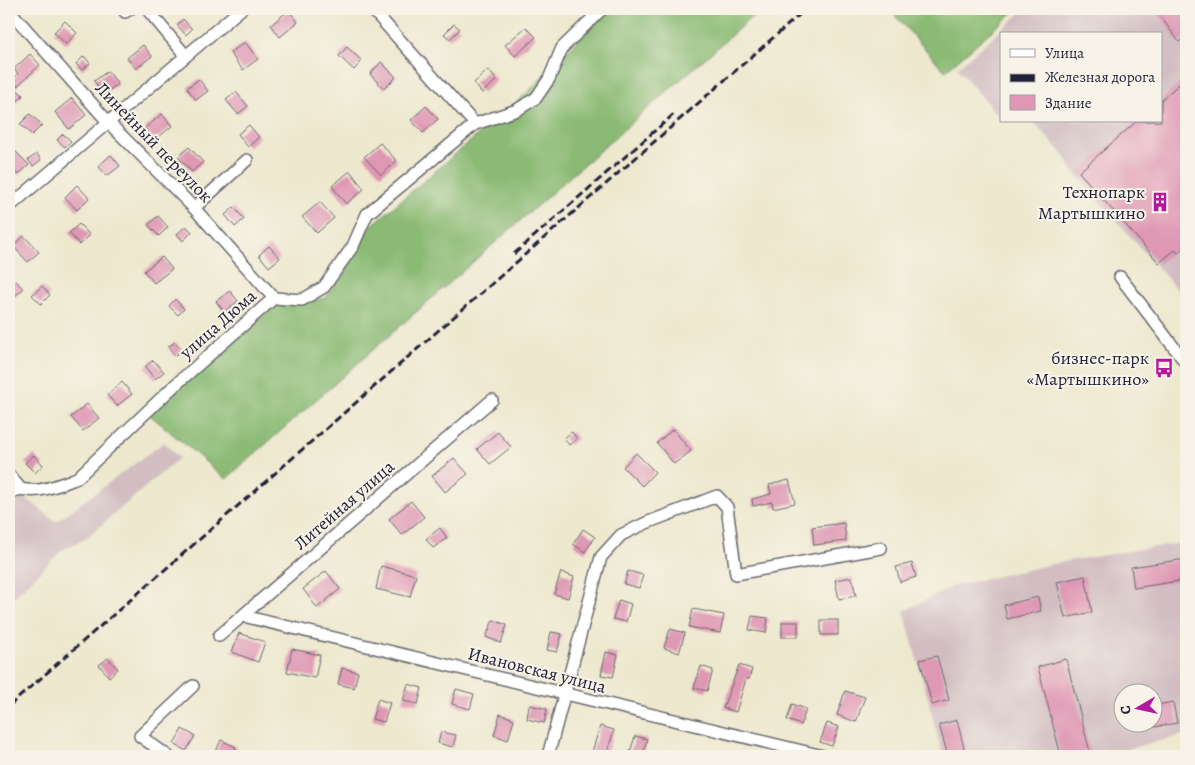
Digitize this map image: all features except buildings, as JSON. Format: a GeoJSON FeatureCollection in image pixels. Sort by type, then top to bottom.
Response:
{"type":"FeatureCollection","features":[{"type":"Feature","properties":{"kind":"street","name":"Линейный переулок"},"geometry":{"type":"LineString","coordinates":[[9,9],[109,123],[194,208],[274,298]]}},
{"type":"Feature","properties":{"kind":"street"},"geometry":{"type":"LineString","coordinates":[[147,9],[186,56]]}},
{"type":"Feature","properties":{"kind":"street"},"geometry":{"type":"LineString","coordinates":[[9,206],[241,9]]}},
{"type":"Feature","properties":{"kind":"street"},"geometry":{"type":"LineString","coordinates":[[372,9],[475,124]]}},
{"type":"Feature","properties":{"kind":"street","name":"улица Дюма"},"geometry":{"type":"LineString","coordinates":[[9,493],[20,488],[36,490],[58,486],[76,478],[174,386],[274,298],[302,300],[324,287],[353,246],[368,214],[475,124],[516,110],[536,98],[549,79],[562,48],[602,9]]}},
{"type":"Feature","properties":{"kind":"street"},"geometry":{"type":"LineString","coordinates":[[194,208],[247,160]]}},
{"type":"Feature","properties":{"kind":"street"},"geometry":{"type":"LineString","coordinates":[[1120,276],[1186,362]]}},
{"type":"Feature","properties":{"kind":"street","name":"Литейная улица"},"geometry":{"type":"LineString","coordinates":[[219,636],[492,400]]}},
{"type":"Feature","properties":{"kind":"street"},"geometry":{"type":"LineString","coordinates":[[9,475],[20,488]]}},
{"type":"Feature","properties":{"kind":"street"},"geometry":{"type":"LineString","coordinates":[[548,756],[601,557],[621,535],[646,523],[717,496],[727,507],[736,574],[881,548]]}},
{"type":"Feature","properties":{"kind":"street","name":"Ивановская улица"},"geometry":{"type":"LineString","coordinates":[[243,616],[823,756]]}},
{"type":"Feature","properties":{"kind":"street"},"geometry":{"type":"LineString","coordinates":[[168,756],[140,736],[193,686]]}},
{"type":"Feature","properties":{"kind":"shaded area"},"geometry":{"type":"Polygon","coordinates":[[[1025,9],[1186,9],[1186,300],[1073,171],[1065,156],[1033,122],[1162,122],[1162,32],[1000,32],[1000,118],[957,68],[1025,9]]]}},
{"type":"Feature","properties":{"kind":"shaded area"},"geometry":{"type":"Polygon","coordinates":[[[164,442],[179,458],[85,539],[62,550],[9,602],[9,505],[25,497],[56,522],[164,442]]]}},
{"type":"Feature","properties":{"kind":"shaded area"},"geometry":{"type":"Polygon","coordinates":[[[1186,542],[1186,734],[1100,756],[943,756],[904,611],[953,586],[1062,562],[1186,542]]]}},
{"type":"Feature","properties":{"kind":"green space"},"geometry":{"type":"Polygon","coordinates":[[[607,9],[761,9],[226,479],[150,415],[273,307],[326,298],[364,232],[527,93],[607,9]]]}},
{"type":"Feature","properties":{"kind":"green space"},"geometry":{"type":"Polygon","coordinates":[[[889,9],[1017,9],[945,71],[889,9]]]}},
{"type":"Feature","properties":{"kind":"railway"},"geometry":{"type":"LineString","coordinates":[[9,706],[806,9]]}},
{"type":"Feature","properties":{"kind":"railway"},"geometry":{"type":"LineString","coordinates":[[514,254],[674,114]]}},
{"type":"Feature","properties":{"kind":"place","name":"Технопарк Мартышкино"},"geometry":{"type":"Point","coordinates":[1160,202]}},
{"type":"Feature","properties":{"kind":"place","name":"бизнес-парк «Мартышкино»"},"geometry":{"type":"Point","coordinates":[1164,368]}}]}
